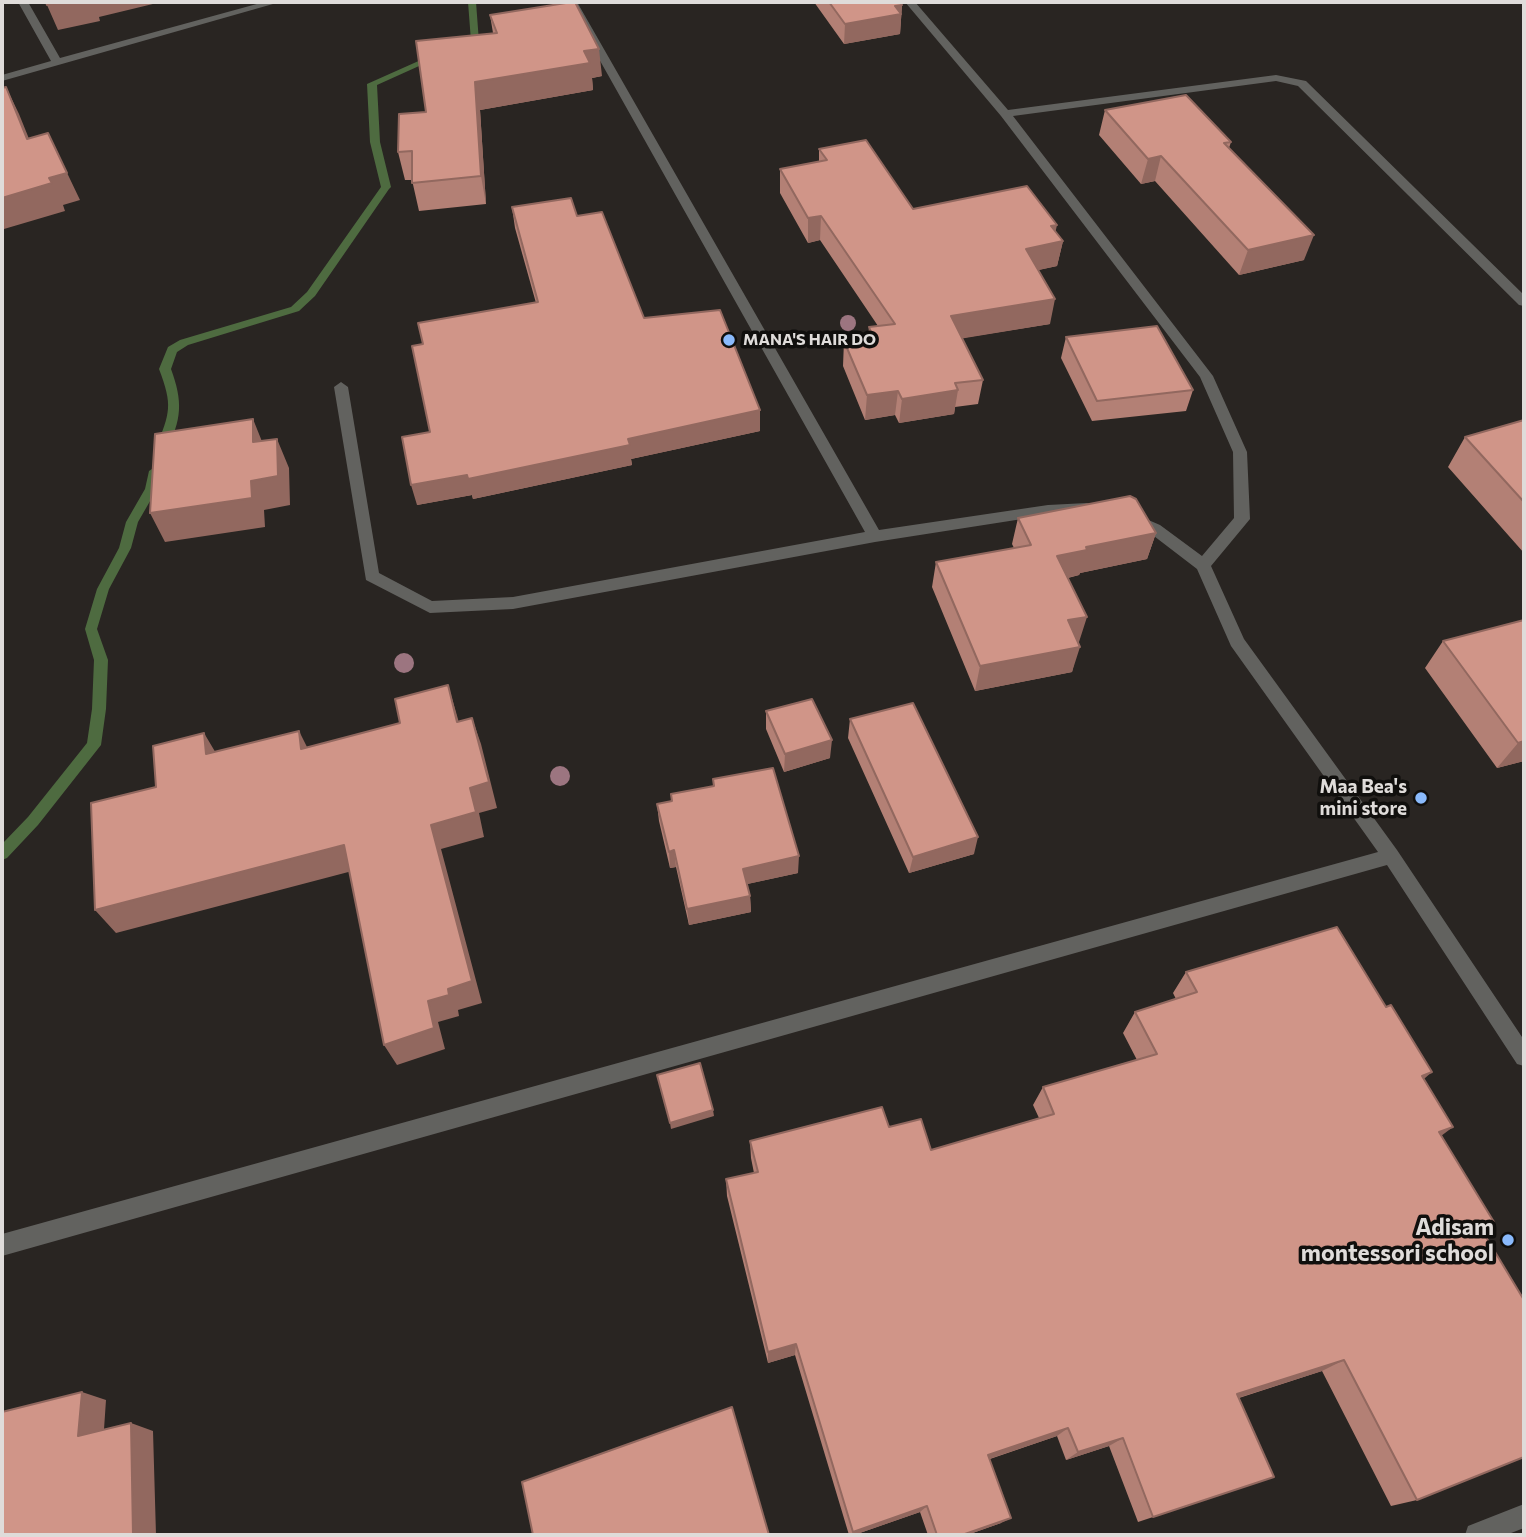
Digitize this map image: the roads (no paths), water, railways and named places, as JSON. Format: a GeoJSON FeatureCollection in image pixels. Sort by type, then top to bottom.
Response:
{"type":"FeatureCollection","features":[{"type":"Feature","properties":{"kind":"street"},"geometry":{"type":"LineString","coordinates":[[23,2],[58,64]]}},
{"type":"Feature","properties":{"kind":"street"},"geometry":{"type":"LineString","coordinates":[[2,78],[275,2]]}},
{"type":"Feature","properties":{"kind":"street"},"geometry":{"type":"LineString","coordinates":[[572,2],[874,536]]}},
{"type":"Feature","properties":{"kind":"street"},"geometry":{"type":"LineString","coordinates":[[911,2],[1005,114],[1206,376],[1240,452],[1242,519],[1203,565]]}},
{"type":"Feature","properties":{"kind":"street"},"geometry":{"type":"LineString","coordinates":[[1005,114],[1276,78],[1302,83],[1524,302]]}},
{"type":"Feature","properties":{"kind":"street"},"geometry":{"type":"LineString","coordinates":[[341,387],[372,576],[430,607],[513,603],[874,536],[1048,510],[1113,509],[1155,528],[1203,565],[1237,642],[1391,856],[1524,1058]]}},
{"type":"Feature","properties":{"kind":"street"},"geometry":{"type":"LineString","coordinates":[[2,1245],[1391,856]]}},
{"type":"Feature","properties":{"kind":"street"},"geometry":{"type":"LineString","coordinates":[[1477,1535],[1524,1516]]}},
{"type":"Feature","properties":{"kind":"waterway"},"geometry":{"type":"LineString","coordinates":[[464,46],[475,42],[472,2]]}},
{"type":"Feature","properties":{"kind":"waterway"},"geometry":{"type":"LineString","coordinates":[[162,448],[175,415],[173,390],[165,369],[172,350],[184,342],[295,309],[311,294],[386,187],[375,142],[372,84],[435,57]]}},
{"type":"Feature","properties":{"kind":"waterway"},"geometry":{"type":"LineString","coordinates":[[2,854],[33,821],[94,745],[101,660],[91,629],[103,589],[125,548],[132,522],[151,489],[155,471]]}},
{"type":"Feature","properties":{"kind":"place","name":"MANA'S HAIR DO"},"geometry":{"type":"Point","coordinates":[729,340]}},
{"type":"Feature","properties":{"kind":"place","name":"Maa Bea's mini store"},"geometry":{"type":"Point","coordinates":[1421,798]}},
{"type":"Feature","properties":{"kind":"place","name":"Adisam montessori school"},"geometry":{"type":"Point","coordinates":[1508,1240]}}]}
